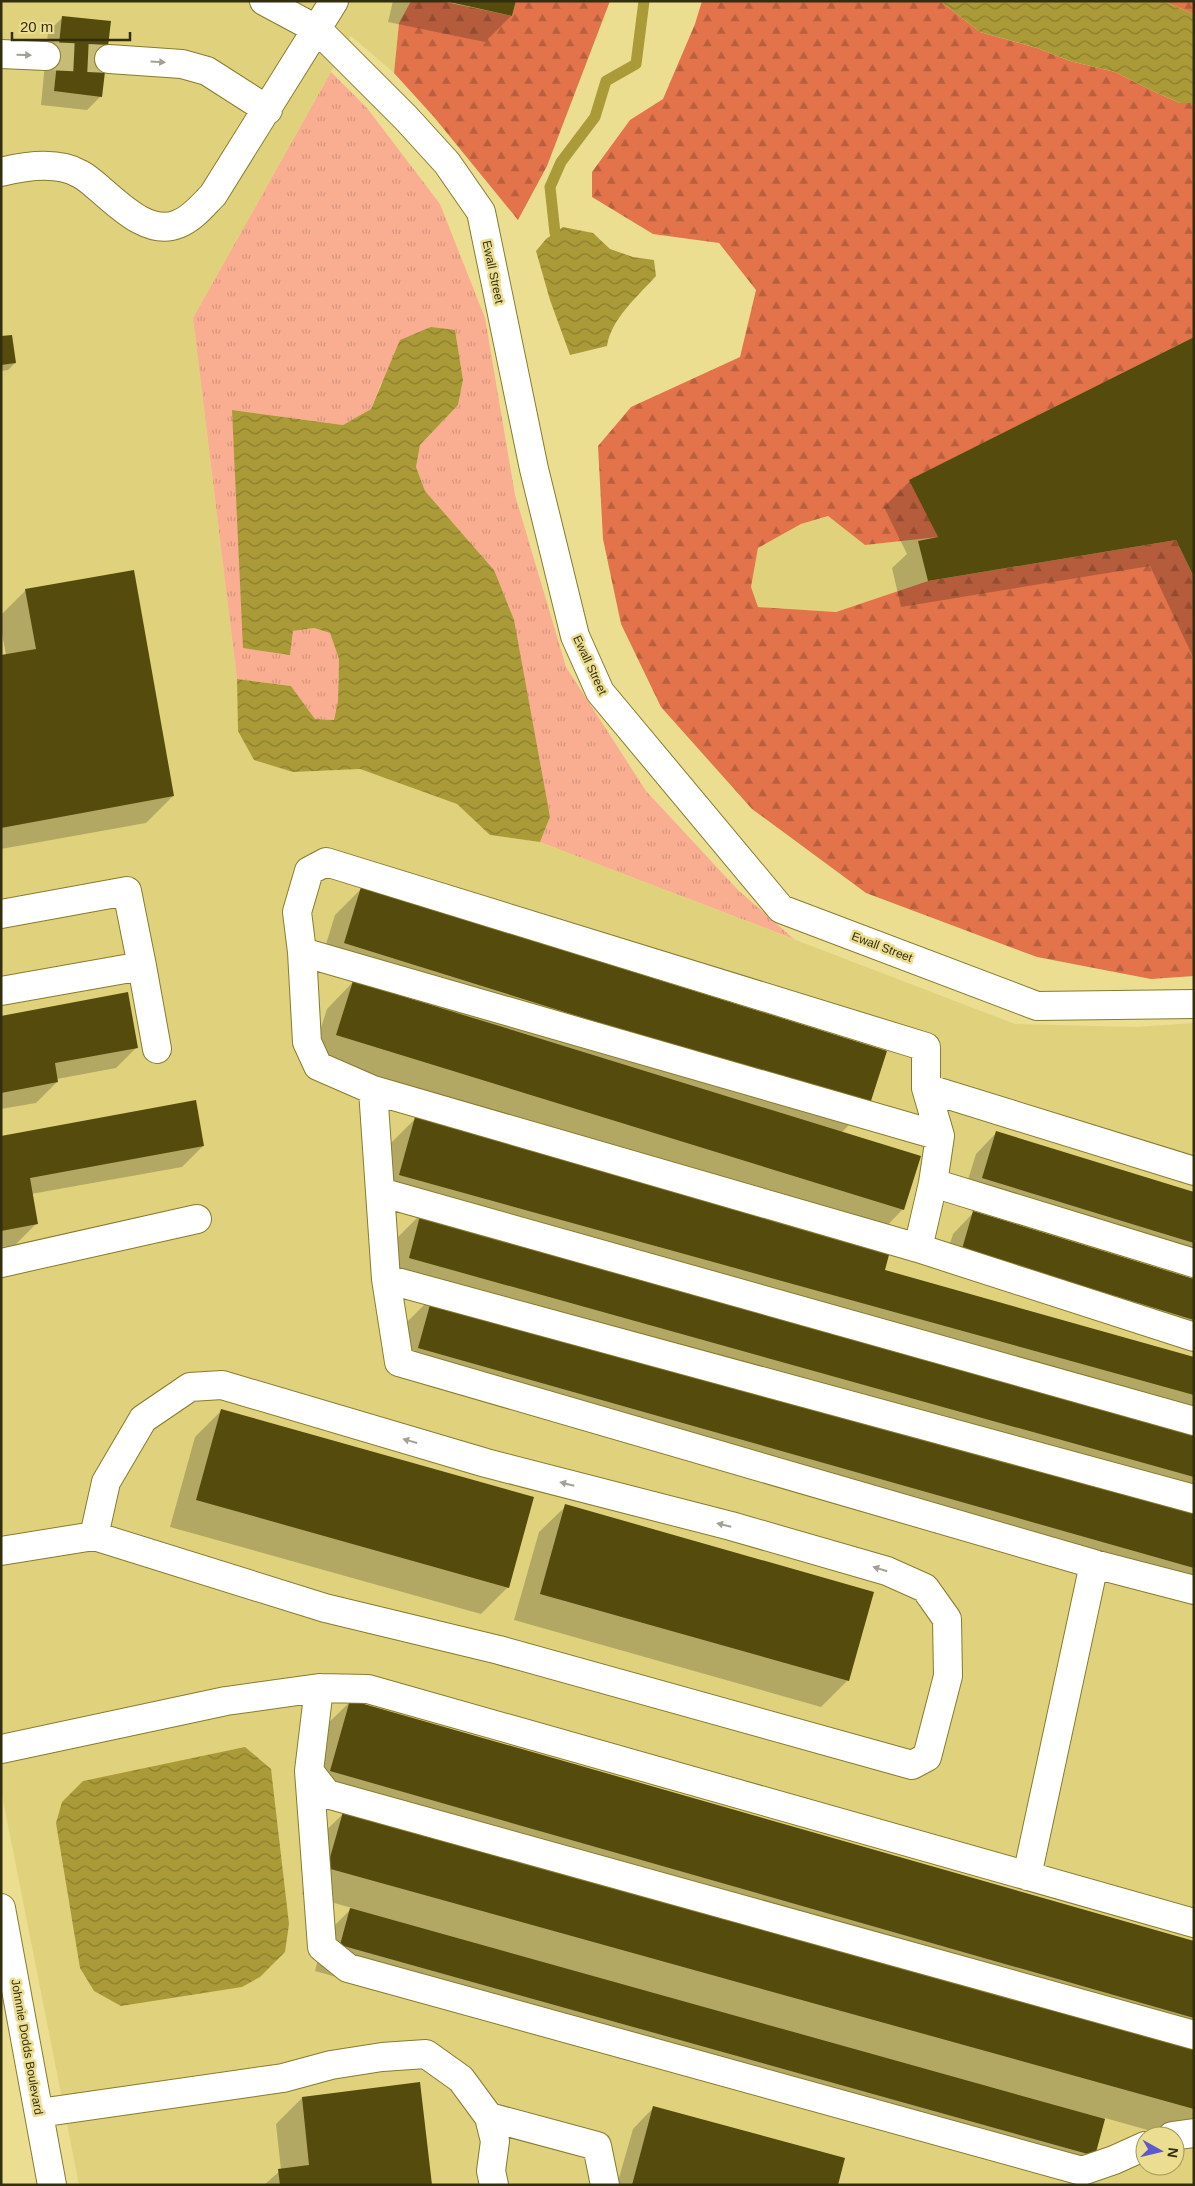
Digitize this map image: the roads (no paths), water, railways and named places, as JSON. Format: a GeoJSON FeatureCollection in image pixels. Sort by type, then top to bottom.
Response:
{"type":"FeatureCollection","features":[{"type":"Feature","properties":{"kind":"street","name":"Ewall Street"},"geometry":{"type":"LineString","coordinates":[[264,1],[318,30],[406,118],[447,163],[481,212],[534,469],[575,636],[600,692],[781,909],[1038,1006],[1194,1004]]}},
{"type":"Feature","properties":{"kind":"street"},"geometry":{"type":"LineString","coordinates":[[1,172],[22,167],[50,166],[80,173],[131,214],[153,226],[178,225],[196,212],[213,195],[318,30],[334,1]]}},
{"type":"Feature","properties":{"kind":"street"},"geometry":{"type":"LineString","coordinates":[[1,54],[46,56]]}},
{"type":"Feature","properties":{"kind":"street"},"geometry":{"type":"LineString","coordinates":[[109,59],[182,64],[207,70],[268,110]]}},
{"type":"Feature","properties":{"kind":"street"},"geometry":{"type":"LineString","coordinates":[[918,1248],[933,1183],[940,1136],[926,1088],[926,1047],[326,862],[309,871],[297,912],[302,952],[307,1042],[318,1066],[373,1090],[918,1248],[1194,1337]]}},
{"type":"Feature","properties":{"kind":"street"},"geometry":{"type":"LineString","coordinates":[[1,914],[128,891],[157,1049]]}},
{"type":"Feature","properties":{"kind":"street"},"geometry":{"type":"LineString","coordinates":[[302,952],[940,1136]]}},
{"type":"Feature","properties":{"kind":"street"},"geometry":{"type":"LineString","coordinates":[[1,991],[142,966]]}},
{"type":"Feature","properties":{"kind":"street"},"geometry":{"type":"LineString","coordinates":[[926,1088],[1194,1171]]}},
{"type":"Feature","properties":{"kind":"street"},"geometry":{"type":"LineString","coordinates":[[373,1090],[386,1279],[398,1362],[1094,1564],[1194,1590]]}},
{"type":"Feature","properties":{"kind":"street"},"geometry":{"type":"LineString","coordinates":[[933,1183],[1194,1263]]}},
{"type":"Feature","properties":{"kind":"street"},"geometry":{"type":"LineString","coordinates":[[380,1192],[1194,1420]]}},
{"type":"Feature","properties":{"kind":"street"},"geometry":{"type":"LineString","coordinates":[[1,1263],[197,1219]]}},
{"type":"Feature","properties":{"kind":"street"},"geometry":{"type":"LineString","coordinates":[[386,1279],[1194,1498]]}},
{"type":"Feature","properties":{"kind":"street"},"geometry":{"type":"LineString","coordinates":[[1,1550],[94,1536],[325,1608],[499,1650],[912,1765],[927,1757],[948,1676],[947,1619],[925,1588],[887,1571],[731,1526],[486,1463],[222,1385],[190,1387],[143,1419],[106,1482],[94,1536]]}},
{"type":"Feature","properties":{"kind":"street"},"geometry":{"type":"LineString","coordinates":[[1027,1876],[1094,1564]]}},
{"type":"Feature","properties":{"kind":"street"},"geometry":{"type":"LineString","coordinates":[[319,1688],[309,1771],[322,1947],[348,1968],[1082,2171],[1135,2151]]}},
{"type":"Feature","properties":{"kind":"street"},"geometry":{"type":"LineString","coordinates":[[1,1749],[226,1701],[319,1688],[368,1689],[1194,1923]]}},
{"type":"Feature","properties":{"kind":"street"},"geometry":{"type":"LineString","coordinates":[[309,1771],[326,1794],[1194,2035]]}},
{"type":"Feature","properties":{"kind":"street","name":"Johnnie Dodds Boulevard"},"geometry":{"type":"LineString","coordinates":[[1,1908],[52,2185]]}},
{"type":"Feature","properties":{"kind":"street"},"geometry":{"type":"LineString","coordinates":[[39,2112],[283,2078],[382,2056],[426,2054],[461,2079],[489,2117],[495,2141],[492,2171],[494,2185]]}},
{"type":"Feature","properties":{"kind":"street"},"geometry":{"type":"LineString","coordinates":[[489,2117],[597,2146],[605,2185]]}},
{"type":"Feature","properties":{"kind":"water"},"geometry":{"type":"Polygon","coordinates":[[[940,1],[1163,1],[1194,14],[1194,103],[1180,103],[1115,72],[1070,61],[1037,48],[980,32],[940,1]]]}},
{"type":"Feature","properties":{"kind":"water"},"geometry":{"type":"Polygon","coordinates":[[[563,227],[593,233],[610,249],[633,257],[654,260],[656,276],[620,317],[614,326],[607,346],[570,355],[550,300],[536,251],[546,239],[563,227]]]}},
{"type":"Feature","properties":{"kind":"water"},"geometry":{"type":"Polygon","coordinates":[[[431,327],[455,330],[463,380],[458,405],[420,445],[416,467],[425,491],[494,570],[514,620],[550,817],[540,842],[490,835],[457,804],[360,769],[293,772],[254,760],[238,731],[237,679],[291,686],[315,719],[334,720],[338,701],[339,659],[330,633],[314,628],[293,631],[290,655],[243,648],[232,410],[343,425],[371,409],[400,340],[431,327]]]}},
{"type":"Feature","properties":{"kind":"water"},"geometry":{"type":"Polygon","coordinates":[[[245,1747],[271,1769],[289,1924],[285,1952],[260,1977],[242,1987],[121,2006],[94,1991],[80,1968],[56,1823],[62,1802],[83,1781],[245,1747]]]}},
{"type":"Feature","properties":{"kind":"waterway"},"geometry":{"type":"LineString","coordinates":[[555,233],[550,187],[561,162],[595,117],[606,81],[636,64],[644,1]]}},
{"type":"Feature","properties":{"kind":"tunnel"},"geometry":{"type":"LineString","coordinates":[[46,56],[109,59]]}}]}
